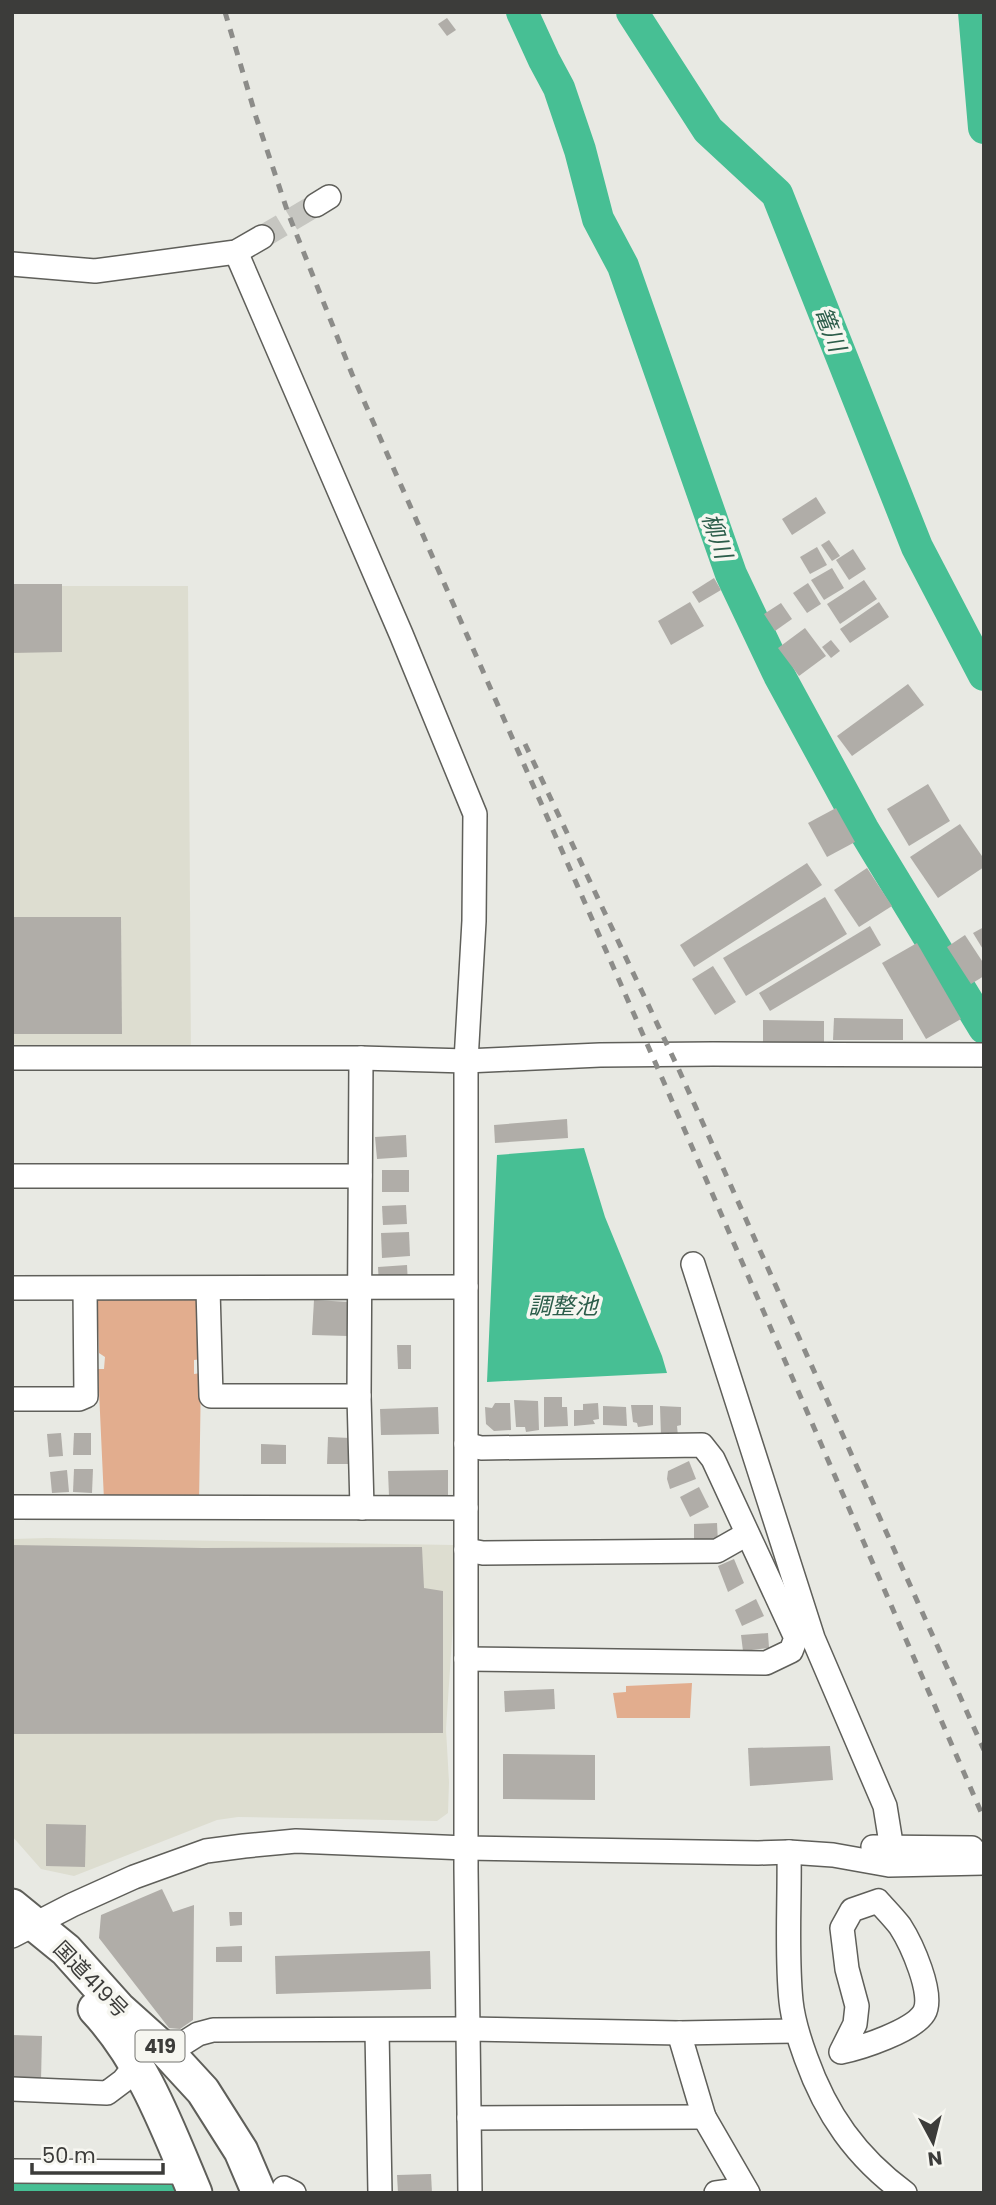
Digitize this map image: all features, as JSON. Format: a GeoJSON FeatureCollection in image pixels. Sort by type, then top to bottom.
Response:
{"type":"FeatureCollection","features":[{"type":"Feature","properties":{"kind":"highway","name":"国道419号"},"geometry":{"type":"LineString","coordinates":[[18,1925],[66,1950],[119,2009],[168,2053],[203,2091],[241,2151],[274,2191]]}},
{"type":"Feature","properties":{"kind":"highway","name":"国道419号"},"geometry":{"type":"LineString","coordinates":[[18,1925],[115,2031],[136,2066],[190,2181]]}},
{"type":"Feature","properties":{"kind":"street"},"geometry":{"type":"LineString","coordinates":[[12,264],[95,271],[236,253],[262,237]]}},
{"type":"Feature","properties":{"kind":"street"},"geometry":{"type":"LineString","coordinates":[[236,253],[396,621],[475,814],[474,921],[466,1061],[466,1848],[470,2193]]}},
{"type":"Feature","properties":{"kind":"street"},"geometry":{"type":"LineString","coordinates":[[12,1058],[361,1058],[466,1061],[675,1055],[981,1055]]}},
{"type":"Feature","properties":{"kind":"street"},"geometry":{"type":"LineString","coordinates":[[361,1058],[359,1396],[362,1508]]}},
{"type":"Feature","properties":{"kind":"street"},"geometry":{"type":"LineString","coordinates":[[12,1177],[360,1177]]}},
{"type":"Feature","properties":{"kind":"street"},"geometry":{"type":"LineString","coordinates":[[693,1264],[814,1638],[885,1806],[890,1837],[888,1848]]}},
{"type":"Feature","properties":{"kind":"street"},"geometry":{"type":"LineString","coordinates":[[12,1288],[466,1287]]}},
{"type":"Feature","properties":{"kind":"street"},"geometry":{"type":"LineString","coordinates":[[12,1399],[79,1399],[86,1396],[85,1289]]}},
{"type":"Feature","properties":{"kind":"street"},"geometry":{"type":"LineString","coordinates":[[208,1289],[211,1396],[359,1396]]}},
{"type":"Feature","properties":{"kind":"street"},"geometry":{"type":"LineString","coordinates":[[466,1659],[766,1663],[791,1651],[796,1638],[713,1459],[702,1446],[481,1448],[467,1444]]}},
{"type":"Feature","properties":{"kind":"street"},"geometry":{"type":"LineString","coordinates":[[12,1507],[466,1508]]}},
{"type":"Feature","properties":{"kind":"street"},"geometry":{"type":"LineString","coordinates":[[467,1550],[482,1553],[717,1551],[747,1534]]}},
{"type":"Feature","properties":{"kind":"street"},"geometry":{"type":"LineString","coordinates":[[18,1925],[72,1905],[134,1877],[206,1851],[296,1841],[466,1848],[789,1852],[833,1855],[889,1865],[984,1863]]}},
{"type":"Feature","properties":{"kind":"street"},"geometry":{"type":"LineString","coordinates":[[833,1855],[865,1846],[984,1848]]}},
{"type":"Feature","properties":{"kind":"street"},"geometry":{"type":"LineString","coordinates":[[789,1852],[791,2002],[796,2031],[821,2096],[841,2131],[868,2161],[905,2193]]}},
{"type":"Feature","properties":{"kind":"street"},"geometry":{"type":"LineString","coordinates":[[810,2068],[841,2052],[866,2047],[900,2031],[921,2017],[926,2010],[926,1984],[902,1929],[878,1902],[852,1910],[842,1928],[847,1969],[857,2006],[855,2024],[841,2052]]}},
{"type":"Feature","properties":{"kind":"street"},"geometry":{"type":"LineString","coordinates":[[168,2053],[198,2034],[212,2029],[468,2029],[679,2033],[796,2031]]}},
{"type":"Feature","properties":{"kind":"street"},"geometry":{"type":"LineString","coordinates":[[377,2031],[380,2193]]}},
{"type":"Feature","properties":{"kind":"street"},"geometry":{"type":"LineString","coordinates":[[679,2033],[704,2117],[746,2191],[716,2193]]}},
{"type":"Feature","properties":{"kind":"street"},"geometry":{"type":"LineString","coordinates":[[12,2089],[107,2093],[136,2066]]}},
{"type":"Feature","properties":{"kind":"street"},"geometry":{"type":"LineString","coordinates":[[469,2118],[704,2117]]}},
{"type":"Feature","properties":{"kind":"street"},"geometry":{"type":"LineString","coordinates":[[12,2171],[106,2183],[176,2172],[190,2181]]}},
{"type":"Feature","properties":{"kind":"shaded area"},"geometry":{"type":"Polygon","coordinates":[[[12,586],[188,586],[191,1066],[12,1058],[12,586]]]}},
{"type":"Feature","properties":{"kind":"shaded area"},"geometry":{"type":"Polygon","coordinates":[[[195,1295],[202,1303],[202,1359],[194,1360],[194,1374],[201,1373],[199,1504],[104,1500],[98,1369],[104,1369],[105,1357],[99,1353],[97,1301],[101,1298],[195,1295]]]}},
{"type":"Feature","properties":{"kind":"shaded area"},"geometry":{"type":"Polygon","coordinates":[[[12,1539],[453,1545],[458,1549],[446,1729],[448,1813],[437,1821],[238,1817],[217,1820],[74,1876],[41,1869],[12,1836],[12,1539]]]}},
{"type":"Feature","properties":{"kind":"shaded area"},"geometry":{"type":"Polygon","coordinates":[[[692,1683],[690,1718],[617,1718],[613,1693],[626,1692],[626,1686],[692,1683]]]}},
{"type":"Feature","properties":{"kind":"water","name":"調整池"},"geometry":{"type":"Polygon","coordinates":[[[584,1148],[605,1217],[667,1373],[487,1382],[497,1155],[584,1148]]]}},
{"type":"Feature","properties":{"kind":"building"},"geometry":{"type":"Polygon","coordinates":[[[447,18],[456,30],[447,36],[438,24],[447,18]]]}},
{"type":"Feature","properties":{"kind":"building"},"geometry":{"type":"Polygon","coordinates":[[[816,497],[826,513],[792,535],[782,519],[816,497]]]}},
{"type":"Feature","properties":{"kind":"building"},"geometry":{"type":"Polygon","coordinates":[[[829,540],[840,556],[832,561],[821,545],[829,540]]]}},
{"type":"Feature","properties":{"kind":"building"},"geometry":{"type":"Polygon","coordinates":[[[817,547],[827,565],[810,574],[800,557],[817,547]]]}},
{"type":"Feature","properties":{"kind":"building"},"geometry":{"type":"Polygon","coordinates":[[[853,549],[866,569],[849,580],[836,560],[853,549]]]}},
{"type":"Feature","properties":{"kind":"building"},"geometry":{"type":"Polygon","coordinates":[[[832,568],[844,588],[824,600],[811,580],[832,568]]]}},
{"type":"Feature","properties":{"kind":"building"},"geometry":{"type":"Polygon","coordinates":[[[714,578],[721,590],[699,603],[692,592],[714,578]]]}},
{"type":"Feature","properties":{"kind":"building"},"geometry":{"type":"Polygon","coordinates":[[[864,580],[877,599],[840,624],[827,604],[864,580]]]}},
{"type":"Feature","properties":{"kind":"building"},"geometry":{"type":"Polygon","coordinates":[[[808,583],[821,604],[807,613],[793,593],[808,583]]]}},
{"type":"Feature","properties":{"kind":"building"},"geometry":{"type":"Polygon","coordinates":[[[12,584],[62,584],[62,652],[12,653],[12,584]]]}},
{"type":"Feature","properties":{"kind":"building"},"geometry":{"type":"Polygon","coordinates":[[[690,602],[704,626],[671,645],[658,621],[690,602]]]}},
{"type":"Feature","properties":{"kind":"building"},"geometry":{"type":"Polygon","coordinates":[[[879,602],[889,617],[850,643],[840,629],[879,602]]]}},
{"type":"Feature","properties":{"kind":"building"},"geometry":{"type":"Polygon","coordinates":[[[781,603],[792,619],[775,631],[764,614],[781,603]]]}},
{"type":"Feature","properties":{"kind":"building"},"geometry":{"type":"Polygon","coordinates":[[[805,628],[826,656],[799,676],[778,648],[805,628]]]}},
{"type":"Feature","properties":{"kind":"building"},"geometry":{"type":"Polygon","coordinates":[[[831,640],[840,651],[831,658],[822,647],[831,640]]]}},
{"type":"Feature","properties":{"kind":"building"},"geometry":{"type":"Polygon","coordinates":[[[908,684],[924,705],[852,756],[837,736],[908,684]]]}},
{"type":"Feature","properties":{"kind":"building"},"geometry":{"type":"Polygon","coordinates":[[[928,784],[950,821],[909,846],[887,809],[928,784]]]}},
{"type":"Feature","properties":{"kind":"building"},"geometry":{"type":"Polygon","coordinates":[[[836,808],[855,842],[827,857],[808,823],[836,808]]]}},
{"type":"Feature","properties":{"kind":"building"},"geometry":{"type":"Polygon","coordinates":[[[960,824],[984,859],[984,867],[938,898],[910,857],[960,824]]]}},
{"type":"Feature","properties":{"kind":"building"},"geometry":{"type":"Polygon","coordinates":[[[807,863],[822,885],[694,967],[680,945],[807,863]]]}},
{"type":"Feature","properties":{"kind":"building"},"geometry":{"type":"Polygon","coordinates":[[[867,868],[892,906],[859,927],[834,890],[867,868]]]}},
{"type":"Feature","properties":{"kind":"building"},"geometry":{"type":"Polygon","coordinates":[[[825,897],[847,934],[746,996],[723,958],[825,897]]]}},
{"type":"Feature","properties":{"kind":"building"},"geometry":{"type":"Polygon","coordinates":[[[12,917],[121,917],[122,1034],[12,1034],[12,917]]]}},
{"type":"Feature","properties":{"kind":"building"},"geometry":{"type":"Polygon","coordinates":[[[870,926],[881,945],[770,1011],[759,993],[870,926]]]}},
{"type":"Feature","properties":{"kind":"building"},"geometry":{"type":"Polygon","coordinates":[[[984,927],[984,951],[973,933],[984,927]]]}},
{"type":"Feature","properties":{"kind":"building"},"geometry":{"type":"Polygon","coordinates":[[[965,935],[984,964],[984,976],[971,984],[947,947],[965,935]]]}},
{"type":"Feature","properties":{"kind":"building"},"geometry":{"type":"Polygon","coordinates":[[[917,943],[961,1019],[926,1039],[882,963],[917,943]]]}},
{"type":"Feature","properties":{"kind":"building"},"geometry":{"type":"Polygon","coordinates":[[[713,966],[736,1002],[715,1015],[692,979],[713,966]]]}},
{"type":"Feature","properties":{"kind":"building"},"geometry":{"type":"Polygon","coordinates":[[[834,1018],[903,1019],[903,1040],[833,1040],[834,1018]]]}},
{"type":"Feature","properties":{"kind":"building"},"geometry":{"type":"Polygon","coordinates":[[[763,1020],[824,1021],[824,1044],[763,1043],[763,1020]]]}},
{"type":"Feature","properties":{"kind":"building"},"geometry":{"type":"Polygon","coordinates":[[[567,1119],[568,1138],[495,1143],[494,1125],[567,1119]]]}},
{"type":"Feature","properties":{"kind":"building"},"geometry":{"type":"Polygon","coordinates":[[[406,1135],[407,1157],[377,1159],[375,1137],[406,1135]]]}},
{"type":"Feature","properties":{"kind":"building"},"geometry":{"type":"Polygon","coordinates":[[[382,1170],[409,1170],[409,1192],[382,1192],[382,1170]]]}},
{"type":"Feature","properties":{"kind":"building"},"geometry":{"type":"Polygon","coordinates":[[[406,1205],[407,1224],[383,1225],[382,1206],[406,1205]]]}},
{"type":"Feature","properties":{"kind":"building"},"geometry":{"type":"Polygon","coordinates":[[[409,1232],[410,1256],[382,1258],[381,1233],[409,1232]]]}},
{"type":"Feature","properties":{"kind":"building"},"geometry":{"type":"Polygon","coordinates":[[[407,1265],[408,1285],[379,1287],[378,1267],[407,1265]]]}},
{"type":"Feature","properties":{"kind":"building"},"geometry":{"type":"Polygon","coordinates":[[[314,1300],[350,1302],[348,1336],[312,1335],[314,1300]]]}},
{"type":"Feature","properties":{"kind":"building"},"geometry":{"type":"Polygon","coordinates":[[[397,1345],[411,1345],[411,1369],[398,1369],[397,1345]]]}},
{"type":"Feature","properties":{"kind":"building"},"geometry":{"type":"Polygon","coordinates":[[[544,1397],[562,1397],[562,1407],[567,1407],[568,1426],[544,1427],[544,1397]]]}},
{"type":"Feature","properties":{"kind":"building"},"geometry":{"type":"Polygon","coordinates":[[[514,1400],[538,1401],[539,1430],[526,1432],[525,1427],[516,1427],[514,1400]]]}},
{"type":"Feature","properties":{"kind":"building"},"geometry":{"type":"Polygon","coordinates":[[[495,1403],[510,1403],[511,1430],[494,1431],[486,1424],[485,1407],[492,1408],[495,1403]]]}},
{"type":"Feature","properties":{"kind":"building"},"geometry":{"type":"Polygon","coordinates":[[[598,1403],[599,1419],[593,1420],[595,1424],[574,1426],[574,1410],[583,1410],[583,1404],[598,1403]]]}},
{"type":"Feature","properties":{"kind":"building"},"geometry":{"type":"Polygon","coordinates":[[[631,1405],[653,1405],[653,1425],[638,1427],[637,1423],[633,1422],[631,1405]]]}},
{"type":"Feature","properties":{"kind":"building"},"geometry":{"type":"Polygon","coordinates":[[[603,1406],[626,1407],[627,1426],[603,1425],[603,1406]]]}},
{"type":"Feature","properties":{"kind":"building"},"geometry":{"type":"Polygon","coordinates":[[[660,1406],[681,1407],[678,1436],[661,1436],[660,1406]]]}},
{"type":"Feature","properties":{"kind":"building"},"geometry":{"type":"Polygon","coordinates":[[[438,1407],[439,1434],[381,1435],[380,1409],[438,1407]]]}},
{"type":"Feature","properties":{"kind":"building"},"geometry":{"type":"Polygon","coordinates":[[[61,1433],[63,1456],[49,1457],[47,1434],[61,1433]]]}},
{"type":"Feature","properties":{"kind":"building"},"geometry":{"type":"Polygon","coordinates":[[[74,1433],[91,1433],[91,1455],[73,1455],[74,1433]]]}},
{"type":"Feature","properties":{"kind":"building"},"geometry":{"type":"Polygon","coordinates":[[[328,1437],[350,1438],[350,1464],[327,1464],[328,1437]]]}},
{"type":"Feature","properties":{"kind":"building"},"geometry":{"type":"Polygon","coordinates":[[[261,1444],[286,1445],[286,1464],[261,1464],[261,1444]]]}},
{"type":"Feature","properties":{"kind":"building"},"geometry":{"type":"Polygon","coordinates":[[[689,1461],[696,1479],[670,1489],[668,1471],[689,1461]]]}},
{"type":"Feature","properties":{"kind":"building"},"geometry":{"type":"Polygon","coordinates":[[[74,1469],[93,1469],[92,1493],[73,1492],[74,1469]]]}},
{"type":"Feature","properties":{"kind":"building"},"geometry":{"type":"Polygon","coordinates":[[[67,1470],[69,1492],[52,1493],[50,1472],[67,1470]]]}},
{"type":"Feature","properties":{"kind":"building"},"geometry":{"type":"Polygon","coordinates":[[[448,1470],[448,1495],[389,1496],[388,1471],[448,1470]]]}},
{"type":"Feature","properties":{"kind":"building"},"geometry":{"type":"Polygon","coordinates":[[[699,1487],[709,1507],[690,1517],[680,1497],[699,1487]]]}},
{"type":"Feature","properties":{"kind":"building"},"geometry":{"type":"Polygon","coordinates":[[[717,1523],[718,1542],[694,1543],[694,1524],[717,1523]]]}},
{"type":"Feature","properties":{"kind":"building"},"geometry":{"type":"Polygon","coordinates":[[[12,1545],[422,1547],[424,1588],[443,1591],[443,1733],[12,1734],[12,1545]]]}},
{"type":"Feature","properties":{"kind":"building"},"geometry":{"type":"Polygon","coordinates":[[[734,1559],[744,1583],[728,1592],[718,1566],[734,1559]]]}},
{"type":"Feature","properties":{"kind":"building"},"geometry":{"type":"Polygon","coordinates":[[[756,1599],[764,1616],[742,1626],[735,1610],[756,1599]]]}},
{"type":"Feature","properties":{"kind":"building"},"geometry":{"type":"Polygon","coordinates":[[[768,1633],[769,1648],[743,1651],[741,1635],[768,1633]]]}},
{"type":"Feature","properties":{"kind":"building"},"geometry":{"type":"Polygon","coordinates":[[[554,1689],[555,1709],[505,1712],[504,1691],[554,1689]]]}},
{"type":"Feature","properties":{"kind":"building"},"geometry":{"type":"Polygon","coordinates":[[[830,1746],[833,1780],[750,1786],[748,1748],[830,1746]]]}},
{"type":"Feature","properties":{"kind":"building"},"geometry":{"type":"Polygon","coordinates":[[[503,1754],[595,1755],[595,1800],[503,1799],[503,1754]]]}},
{"type":"Feature","properties":{"kind":"building"},"geometry":{"type":"Polygon","coordinates":[[[46,1824],[86,1825],[85,1867],[46,1866],[46,1824]]]}},
{"type":"Feature","properties":{"kind":"building"},"geometry":{"type":"Polygon","coordinates":[[[162,1889],[173,1912],[194,1905],[193,2020],[180,2029],[169,2028],[99,1938],[101,1915],[162,1889]]]}},
{"type":"Feature","properties":{"kind":"building"},"geometry":{"type":"Polygon","coordinates":[[[229,1912],[242,1912],[242,1925],[230,1926],[229,1912]]]}},
{"type":"Feature","properties":{"kind":"building"},"geometry":{"type":"Polygon","coordinates":[[[242,1946],[242,1962],[216,1962],[216,1947],[242,1946]]]}},
{"type":"Feature","properties":{"kind":"building"},"geometry":{"type":"Polygon","coordinates":[[[430,1951],[431,1989],[276,1994],[275,1956],[430,1951]]]}},
{"type":"Feature","properties":{"kind":"building"},"geometry":{"type":"Polygon","coordinates":[[[12,2035],[42,2036],[41,2081],[12,2080],[12,2035]]]}},
{"type":"Feature","properties":{"kind":"building"},"geometry":{"type":"Polygon","coordinates":[[[431,2174],[432,2193],[398,2193],[397,2175],[431,2174]]]}},
{"type":"Feature","properties":{"kind":"waterway","name":"柳川"},"geometry":{"type":"LineString","coordinates":[[522,12],[559,88],[580,150],[598,219],[623,266],[731,574],[779,675],[863,829],[984,1028]]}},
{"type":"Feature","properties":{"kind":"waterway","name":"篭川"},"geometry":{"type":"LineString","coordinates":[[632,12],[708,130],[777,194],[917,547],[984,675]]}},
{"type":"Feature","properties":{"kind":"waterway"},"geometry":{"type":"LineString","coordinates":[[974,12],[984,128]]}},
{"type":"Feature","properties":{"kind":"waterway"},"geometry":{"type":"LineString","coordinates":[[12,2185],[177,2188],[189,2193]]}},
{"type":"Feature","properties":{"kind":"tunnel"},"geometry":{"type":"LineString","coordinates":[[262,237],[316,205]]}},
{"type":"Feature","properties":{"kind":"railway"},"geometry":{"type":"LineString","coordinates":[[225,12],[288,213],[352,374],[984,1819]]}},
{"type":"Feature","properties":{"kind":"railway"},"geometry":{"type":"LineString","coordinates":[[525,744],[679,1070],[984,1750]]}}]}
